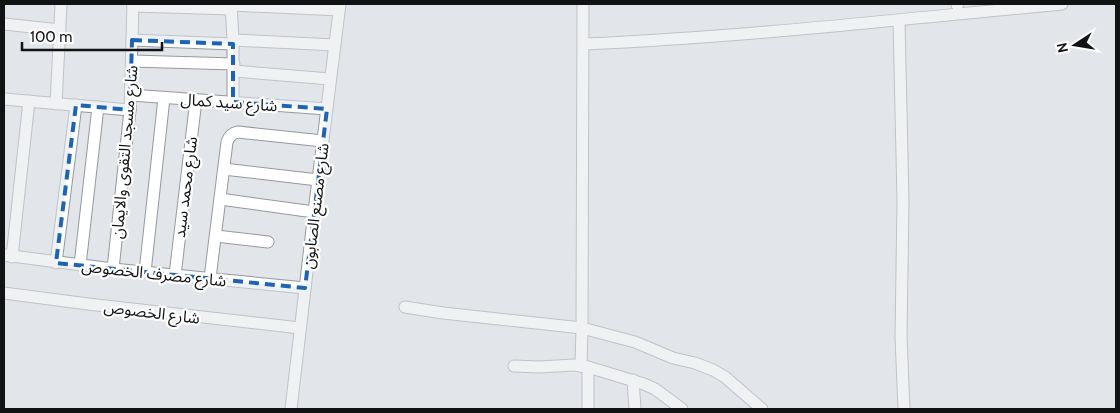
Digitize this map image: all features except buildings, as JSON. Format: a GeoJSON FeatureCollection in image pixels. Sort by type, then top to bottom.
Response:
{"type":"FeatureCollection","features":[{"type":"Feature","properties":{"kind":"street"},"geometry":{"type":"LineString","coordinates":[[56,104],[61,4]]}},
{"type":"Feature","properties":{"kind":"street"},"geometry":{"type":"LineString","coordinates":[[583,4],[582,352],[588,409]]}},
{"type":"Feature","properties":{"kind":"street"},"geometry":{"type":"LineString","coordinates":[[584,44],[664,40],[1062,4]]}},
{"type":"Feature","properties":{"kind":"street"},"geometry":{"type":"LineString","coordinates":[[133,5],[339,7]]}},
{"type":"Feature","properties":{"kind":"street","name":"شارع مسجد التقوى والايمان"},"geometry":{"type":"LineString","coordinates":[[113,269],[130,110],[133,5]]}},
{"type":"Feature","properties":{"kind":"street"},"geometry":{"type":"LineString","coordinates":[[231,6],[234,42],[233,102]]}},
{"type":"Feature","properties":{"kind":"street","name":"شارع مصنع الصابون"},"geometry":{"type":"LineString","coordinates":[[291,409],[339,7]]}},
{"type":"Feature","properties":{"kind":"street"},"geometry":{"type":"LineString","coordinates":[[899,20],[903,201],[901,337],[904,409]]}},
{"type":"Feature","properties":{"kind":"street"},"geometry":{"type":"LineString","coordinates":[[4,24],[60,30]]}},
{"type":"Feature","properties":{"kind":"street"},"geometry":{"type":"LineString","coordinates":[[132,40],[335,46]]}},
{"type":"Feature","properties":{"kind":"street"},"geometry":{"type":"LineString","coordinates":[[132,61],[234,67],[330,79]]}},
{"type":"Feature","properties":{"kind":"street","name":"شارع سيد كمال"},"geometry":{"type":"LineString","coordinates":[[131,95],[327,109]]}},
{"type":"Feature","properties":{"kind":"street"},"geometry":{"type":"LineString","coordinates":[[145,272],[164,98]]}},
{"type":"Feature","properties":{"kind":"street"},"geometry":{"type":"LineString","coordinates":[[4,99],[130,110]]}},
{"type":"Feature","properties":{"kind":"street","name":"شارع محمد سيد"},"geometry":{"type":"LineString","coordinates":[[175,275],[196,100]]}},
{"type":"Feature","properties":{"kind":"street"},"geometry":{"type":"LineString","coordinates":[[8,256],[29,101]]}},
{"type":"Feature","properties":{"kind":"street"},"geometry":{"type":"LineString","coordinates":[[56,263],[76,105]]}},
{"type":"Feature","properties":{"kind":"street"},"geometry":{"type":"LineString","coordinates":[[80,265],[98,107]]}},
{"type":"Feature","properties":{"kind":"street"},"geometry":{"type":"LineString","coordinates":[[210,278],[227,142],[232,134],[238,132],[323,141]]}},
{"type":"Feature","properties":{"kind":"street"},"geometry":{"type":"LineString","coordinates":[[224,169],[318,180]]}},
{"type":"Feature","properties":{"kind":"street"},"geometry":{"type":"LineString","coordinates":[[220,199],[314,212]]}},
{"type":"Feature","properties":{"kind":"street"},"geometry":{"type":"LineString","coordinates":[[216,236],[268,242]]}},
{"type":"Feature","properties":{"kind":"street","name":"شارع مصرف الخصوص"},"geometry":{"type":"LineString","coordinates":[[8,256],[56,263],[210,278],[304,292]]}},
{"type":"Feature","properties":{"kind":"street","name":"شارع الخصوص"},"geometry":{"type":"LineString","coordinates":[[4,293],[88,304],[300,326]]}},
{"type":"Feature","properties":{"kind":"street"},"geometry":{"type":"LineString","coordinates":[[405,307],[582,330],[635,342],[673,358],[713,370],[762,409]]}},
{"type":"Feature","properties":{"kind":"street"},"geometry":{"type":"LineString","coordinates":[[514,366],[584,366],[644,384],[655,390],[677,408]]}},
{"type":"Feature","properties":{"kind":"street"},"geometry":{"type":"LineString","coordinates":[[633,380],[635,409]]}},
{"type":"Feature","properties":{"kind":"highlighted area"},"geometry":{"type":"Polygon","coordinates":[[[132,40],[233,44],[233,102],[327,109],[305,288],[56,263],[76,105],[130,110],[132,40]]]}}]}
